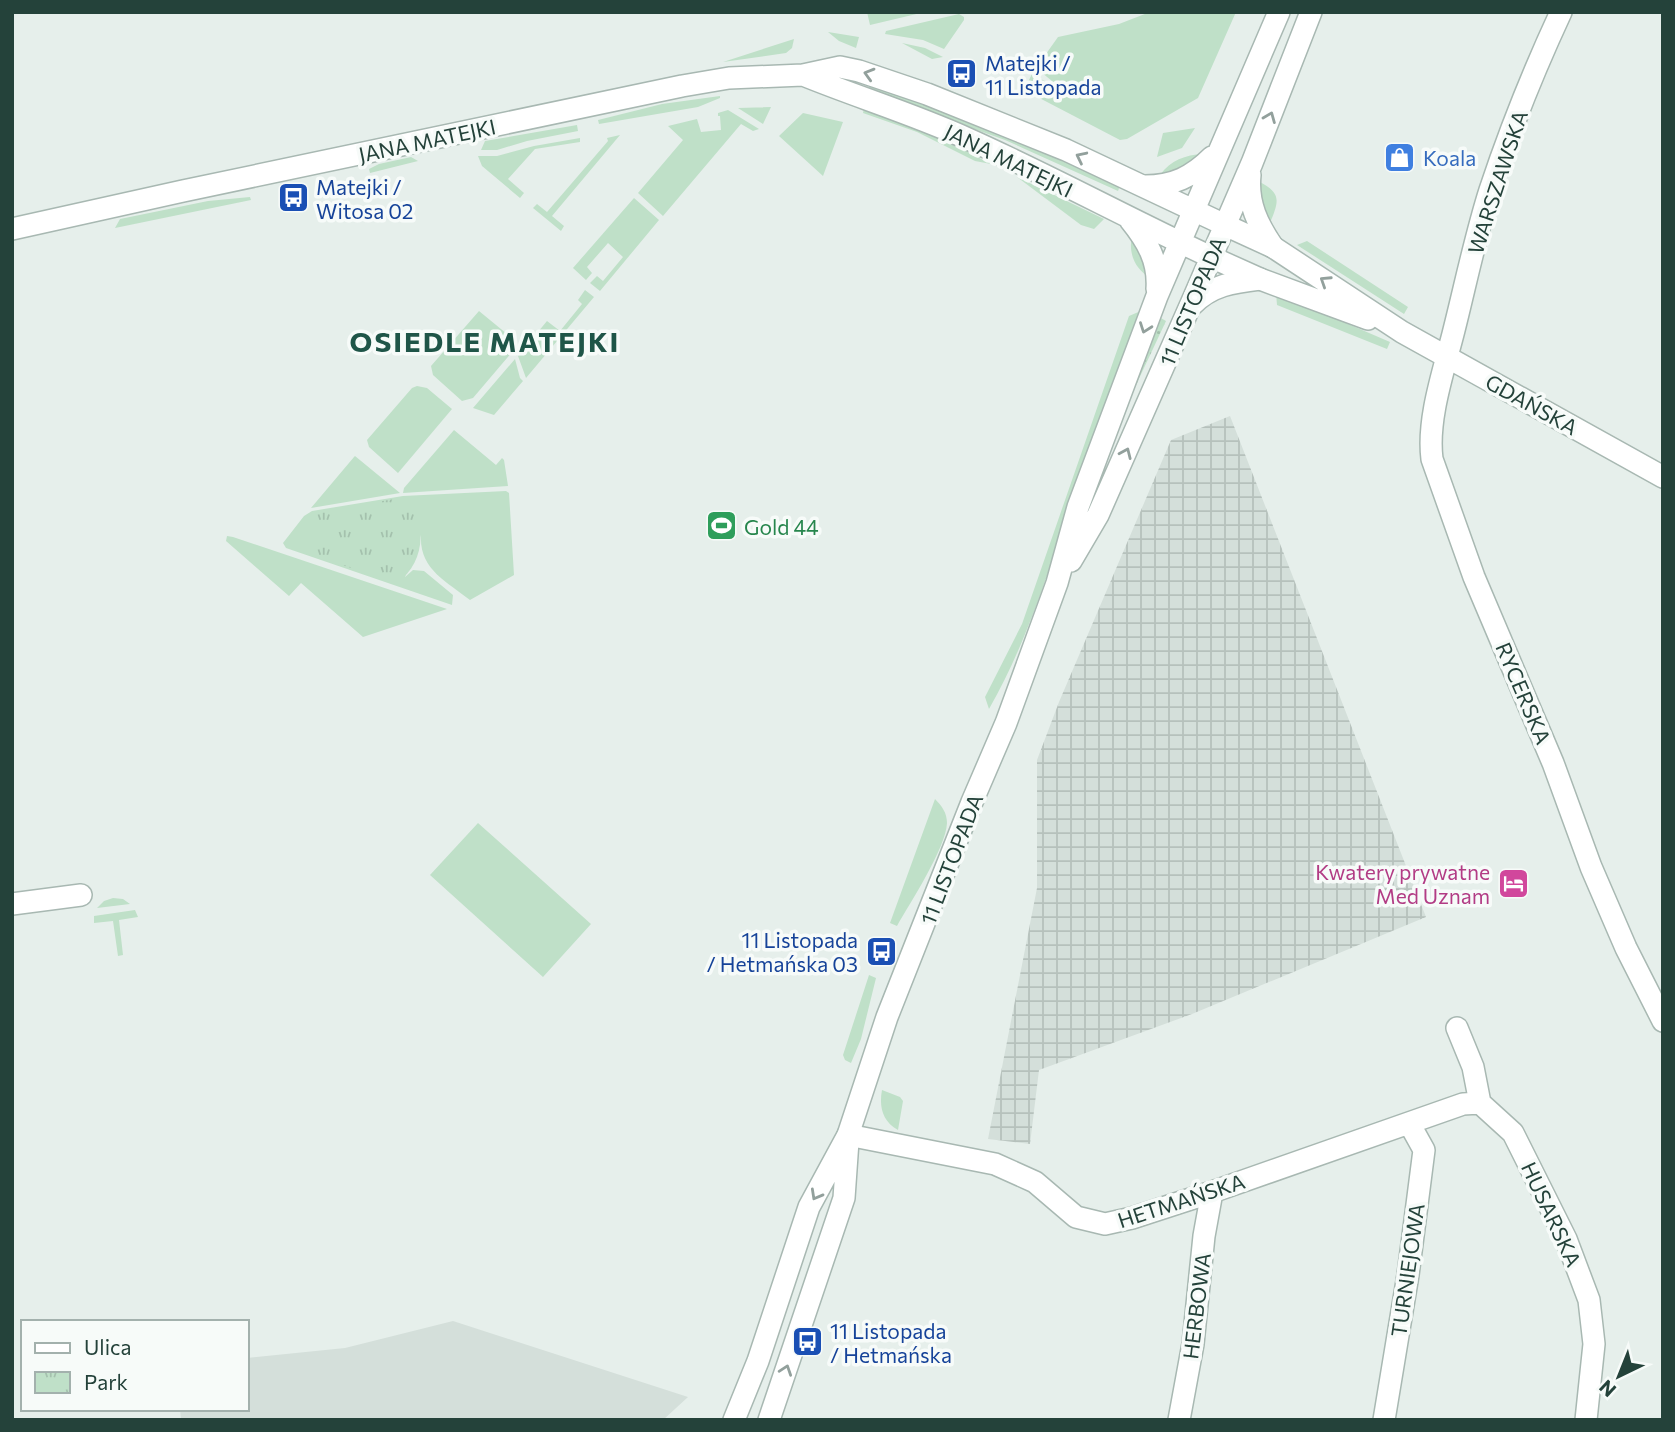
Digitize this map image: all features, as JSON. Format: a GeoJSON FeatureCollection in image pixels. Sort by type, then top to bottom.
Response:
{"type":"FeatureCollection","features":[{"type":"Feature","properties":{"kind":"street","name":"11 LISTOPADA"},"geometry":{"type":"LineString","coordinates":[[734,1420],[744,1401],[809,1207],[848,1135],[887,1017],[1006,723],[1057,583],[1078,507],[1157,296],[1192,209],[1279,12]]}},
{"type":"Feature","properties":{"kind":"street","name":"11 LISTOPADA"},"geometry":{"type":"LineString","coordinates":[[1057,583],[1098,515],[1252,163],[1311,12]]}},
{"type":"Feature","properties":{"kind":"street","name":"WARSZAWSKA"},"geometry":{"type":"LineString","coordinates":[[1448,356],[1489,193],[1510,133],[1560,12]]}},
{"type":"Feature","properties":{"kind":"street","name":"JANA MATEJKI"},"geometry":{"type":"LineString","coordinates":[[12,229],[682,86],[729,78],[803,75],[840,67],[880,77],[1066,150],[1192,209]]}},
{"type":"Feature","properties":{"kind":"street","name":"JANA MATEJKI"},"geometry":{"type":"LineString","coordinates":[[803,75],[910,114],[968,139],[1211,257]]}},
{"type":"Feature","properties":{"kind":"street"},"geometry":{"type":"LineString","coordinates":[[1143,186],[1177,183],[1192,175],[1219,149]]}},
{"type":"Feature","properties":{"kind":"street"},"geometry":{"type":"LineString","coordinates":[[1252,163],[1248,189],[1252,205],[1260,227],[1273,247]]}},
{"type":"Feature","properties":{"kind":"street","name":"GDAŃSKA"},"geometry":{"type":"LineString","coordinates":[[1192,209],[1273,247],[1402,331],[1663,477]]}},
{"type":"Feature","properties":{"kind":"street"},"geometry":{"type":"LineString","coordinates":[[1129,218],[1157,266],[1157,296]]}},
{"type":"Feature","properties":{"kind":"street","name":"GDAŃSKA"},"geometry":{"type":"LineString","coordinates":[[1211,257],[1260,279],[1402,331]]}},
{"type":"Feature","properties":{"kind":"street"},"geometry":{"type":"LineString","coordinates":[[1189,309],[1214,288],[1228,283],[1260,279]]}},
{"type":"Feature","properties":{"kind":"street","name":"RYCERSKA"},"geometry":{"type":"LineString","coordinates":[[1448,356],[1431,427],[1432,459],[1474,577],[1553,763],[1591,867],[1626,948],[1663,1021]]}},
{"type":"Feature","properties":{"kind":"street"},"geometry":{"type":"LineString","coordinates":[[12,904],[81,895]]}},
{"type":"Feature","properties":{"kind":"street"},"geometry":{"type":"LineString","coordinates":[[1457,1028],[1473,1067],[1480,1103]]}},
{"type":"Feature","properties":{"kind":"street","name":"HETMAŃSKA"},"geometry":{"type":"LineString","coordinates":[[848,1135],[995,1164],[1035,1182],[1076,1217],[1105,1224],[1212,1192],[1463,1104],[1480,1103]]}},
{"type":"Feature","properties":{"kind":"street","name":"HUSARSKA"},"geometry":{"type":"LineString","coordinates":[[1480,1103],[1513,1133],[1566,1239],[1590,1300],[1594,1344],[1586,1420]]}},
{"type":"Feature","properties":{"kind":"street","name":"TURNIEJOWA"},"geometry":{"type":"LineString","coordinates":[[1384,1420],[1408,1275],[1424,1150],[1409,1123]]}},
{"type":"Feature","properties":{"kind":"street","name":"11 LISTOPADA"},"geometry":{"type":"LineString","coordinates":[[769,1420],[844,1198],[848,1135]]}},
{"type":"Feature","properties":{"kind":"street","name":"HERBOWA"},"geometry":{"type":"LineString","coordinates":[[1179,1420],[1193,1344],[1204,1236],[1212,1192]]}},
{"type":"Feature","properties":{"kind":"shaded area"},"geometry":{"type":"Polygon","coordinates":[[[1230,416],[1426,917],[1192,1014],[1039,1070],[1030,1144],[988,1139],[1037,888],[1037,760],[1059,702],[1171,440],[1230,416]]]}},
{"type":"Feature","properties":{"kind":"shaded area"},"geometry":{"type":"Polygon","coordinates":[[[453,1321],[688,1397],[663,1420],[181,1420],[180,1411],[248,1411],[248,1358],[345,1348],[453,1321]]]}},
{"type":"Feature","properties":{"kind":"green space"},"geometry":{"type":"Polygon","coordinates":[[[867,12],[925,12],[870,25],[867,12]]]}},
{"type":"Feature","properties":{"kind":"green space"},"geometry":{"type":"Polygon","coordinates":[[[1150,12],[1236,12],[1198,98],[1127,139],[1120,140],[1024,90],[1032,74],[1050,84],[1052,81],[1036,68],[1058,37],[1119,24],[1150,12]]]}},
{"type":"Feature","properties":{"kind":"green space"},"geometry":{"type":"Polygon","coordinates":[[[959,14],[964,20],[944,49],[923,40],[885,34],[886,31],[959,14]]]}},
{"type":"Feature","properties":{"kind":"green space"},"geometry":{"type":"Polygon","coordinates":[[[828,32],[859,37],[856,48],[839,41],[828,32]]]}},
{"type":"Feature","properties":{"kind":"green space"},"geometry":{"type":"Polygon","coordinates":[[[794,39],[792,48],[786,53],[723,62],[794,39]]]}},
{"type":"Feature","properties":{"kind":"green space"},"geometry":{"type":"Polygon","coordinates":[[[902,43],[925,48],[943,57],[932,59],[902,43]]]}},
{"type":"Feature","properties":{"kind":"green space"},"geometry":{"type":"Polygon","coordinates":[[[870,82],[1121,183],[1118,191],[1005,140],[868,91],[870,82]]]}},
{"type":"Feature","properties":{"kind":"green space"},"geometry":{"type":"Polygon","coordinates":[[[720,96],[698,107],[599,124],[598,120],[662,104],[720,96]]]}},
{"type":"Feature","properties":{"kind":"green space"},"geometry":{"type":"Polygon","coordinates":[[[771,107],[763,124],[738,108],[771,107]]]}},
{"type":"Feature","properties":{"kind":"green space"},"geometry":{"type":"Polygon","coordinates":[[[864,108],[945,140],[991,164],[975,161],[917,132],[863,113],[864,108]]]}},
{"type":"Feature","properties":{"kind":"green space"},"geometry":{"type":"Polygon","coordinates":[[[728,110],[759,129],[753,131],[741,124],[663,216],[638,193],[683,140],[668,126],[697,119],[701,132],[721,130],[718,113],[728,110]]]}},
{"type":"Feature","properties":{"kind":"green space"},"geometry":{"type":"Polygon","coordinates":[[[803,113],[843,122],[823,176],[779,136],[803,113]]]}},
{"type":"Feature","properties":{"kind":"green space"},"geometry":{"type":"Polygon","coordinates":[[[577,125],[578,131],[497,150],[481,150],[485,141],[577,125]]]}},
{"type":"Feature","properties":{"kind":"green space"},"geometry":{"type":"Polygon","coordinates":[[[1195,128],[1182,148],[1157,157],[1163,133],[1195,128]]]}},
{"type":"Feature","properties":{"kind":"green space"},"geometry":{"type":"Polygon","coordinates":[[[620,135],[552,216],[564,226],[561,231],[533,208],[537,204],[547,212],[608,141],[607,138],[620,135]]]}},
{"type":"Feature","properties":{"kind":"green space"},"geometry":{"type":"Polygon","coordinates":[[[580,138],[580,142],[535,149],[508,179],[524,193],[520,198],[482,166],[478,156],[497,156],[580,138]]]}},
{"type":"Feature","properties":{"kind":"green space"},"geometry":{"type":"Polygon","coordinates":[[[1203,154],[1181,170],[1160,175],[1179,159],[1203,154]]]}},
{"type":"Feature","properties":{"kind":"green space"},"geometry":{"type":"Polygon","coordinates":[[[411,157],[418,161],[370,173],[369,169],[379,164],[411,157]]]}},
{"type":"Feature","properties":{"kind":"green space"},"geometry":{"type":"Polygon","coordinates":[[[1017,177],[1104,219],[1094,229],[1081,225],[1017,177]]]}},
{"type":"Feature","properties":{"kind":"green space"},"geometry":{"type":"Polygon","coordinates":[[[1258,181],[1275,194],[1275,209],[1270,223],[1265,217],[1258,181]]]}},
{"type":"Feature","properties":{"kind":"green space"},"geometry":{"type":"Polygon","coordinates":[[[250,197],[251,200],[115,228],[120,219],[208,201],[250,197]]]}},
{"type":"Feature","properties":{"kind":"green space"},"geometry":{"type":"Polygon","coordinates":[[[634,198],[659,220],[600,291],[590,283],[597,276],[603,281],[623,257],[608,243],[587,267],[592,273],[586,280],[573,268],[634,198]]]}},
{"type":"Feature","properties":{"kind":"green space"},"geometry":{"type":"Polygon","coordinates":[[[1132,236],[1138,242],[1151,278],[1145,275],[1134,260],[1132,236]]]}},
{"type":"Feature","properties":{"kind":"green space"},"geometry":{"type":"Polygon","coordinates":[[[1307,241],[1408,307],[1404,314],[1297,245],[1307,241]]]}},
{"type":"Feature","properties":{"kind":"green space"},"geometry":{"type":"Polygon","coordinates":[[[585,290],[594,297],[526,378],[518,356],[547,321],[560,331],[582,304],[578,300],[585,290]]]}},
{"type":"Feature","properties":{"kind":"green space"},"geometry":{"type":"Polygon","coordinates":[[[1276,293],[1390,342],[1387,349],[1277,305],[1276,293]]]}},
{"type":"Feature","properties":{"kind":"green space"},"geometry":{"type":"Polygon","coordinates":[[[1143,310],[1109,396],[1028,627],[989,709],[985,697],[1022,624],[1129,316],[1143,310]]]}},
{"type":"Feature","properties":{"kind":"green space"},"geometry":{"type":"Polygon","coordinates":[[[479,311],[507,334],[513,351],[473,398],[462,401],[433,375],[431,366],[479,311]]]}},
{"type":"Feature","properties":{"kind":"green space"},"geometry":{"type":"Polygon","coordinates":[[[1159,317],[1166,321],[1129,400],[1159,317]]]}},
{"type":"Feature","properties":{"kind":"green space"},"geometry":{"type":"Polygon","coordinates":[[[515,359],[523,381],[494,415],[473,408],[515,359]]]}},
{"type":"Feature","properties":{"kind":"green space"},"geometry":{"type":"Polygon","coordinates":[[[412,388],[427,388],[452,409],[398,473],[369,447],[367,440],[412,388]]]}},
{"type":"Feature","properties":{"kind":"green space"},"geometry":{"type":"Polygon","coordinates":[[[454,430],[496,465],[502,458],[504,460],[508,486],[403,493],[404,488],[454,430]]]}},
{"type":"Feature","properties":{"kind":"green space"},"geometry":{"type":"Polygon","coordinates":[[[354,457],[400,493],[311,508],[354,457]]]}},
{"type":"Feature","properties":{"kind":"green space"},"geometry":{"type":"Polygon","coordinates":[[[509,493],[514,575],[470,600],[443,580],[429,565],[424,557],[421,535],[405,577],[413,570],[424,571],[453,595],[452,605],[286,548],[283,543],[304,516],[312,511],[403,496],[509,493]]]}},
{"type":"Feature","properties":{"kind":"green space"},"geometry":{"type":"Polygon","coordinates":[[[401,498],[417,518],[420,541],[414,564],[397,583],[312,555],[314,512],[401,498]]]}},
{"type":"Feature","properties":{"kind":"green space"},"geometry":{"type":"Polygon","coordinates":[[[227,536],[447,609],[363,637],[301,583],[289,596],[226,541],[227,536]]]}},
{"type":"Feature","properties":{"kind":"green space"},"geometry":{"type":"Polygon","coordinates":[[[935,799],[946,816],[945,834],[926,875],[897,926],[890,923],[935,799]]]}},
{"type":"Feature","properties":{"kind":"green space"},"geometry":{"type":"Polygon","coordinates":[[[478,823],[591,924],[543,977],[430,875],[478,823]]]}},
{"type":"Feature","properties":{"kind":"green space"},"geometry":{"type":"Polygon","coordinates":[[[123,899],[130,904],[97,908],[104,901],[123,899]]]}},
{"type":"Feature","properties":{"kind":"green space"},"geometry":{"type":"Polygon","coordinates":[[[135,910],[138,917],[119,920],[123,955],[118,956],[113,921],[94,923],[94,916],[135,910]]]}},
{"type":"Feature","properties":{"kind":"green space"},"geometry":{"type":"Polygon","coordinates":[[[869,975],[876,978],[861,1039],[851,1063],[845,1060],[843,1055],[869,975]]]}},
{"type":"Feature","properties":{"kind":"green space"},"geometry":{"type":"Polygon","coordinates":[[[882,1090],[900,1097],[903,1101],[898,1130],[888,1122],[883,1113],[882,1090]]]}},
{"type":"Feature","properties":{"kind":"place","name":"Matejki / 11 Listopada"},"geometry":{"type":"Point","coordinates":[962,74]}},
{"type":"Feature","properties":{"kind":"place","name":"Koala"},"geometry":{"type":"Point","coordinates":[1400,157]}},
{"type":"Feature","properties":{"kind":"place","name":"Matejki / Witosa 02"},"geometry":{"type":"Point","coordinates":[293,198]}},
{"type":"Feature","properties":{"kind":"place","name":"Gold 44"},"geometry":{"type":"Point","coordinates":[721,526]}},
{"type":"Feature","properties":{"kind":"place","name":"Kwatery prywatne Med Uznam"},"geometry":{"type":"Point","coordinates":[1513,883]}},
{"type":"Feature","properties":{"kind":"place","name":"11 Listopada / Hetmańska 03"},"geometry":{"type":"Point","coordinates":[881,951]}},
{"type":"Feature","properties":{"kind":"place","name":"11 Listopada / Hetmańska"},"geometry":{"type":"Point","coordinates":[807,1342]}},
{"type":"Feature","properties":{"kind":"district","name":"OSIEDLE MATEJKI"},"geometry":{"type":"Point","coordinates":[485,341]}}]}
